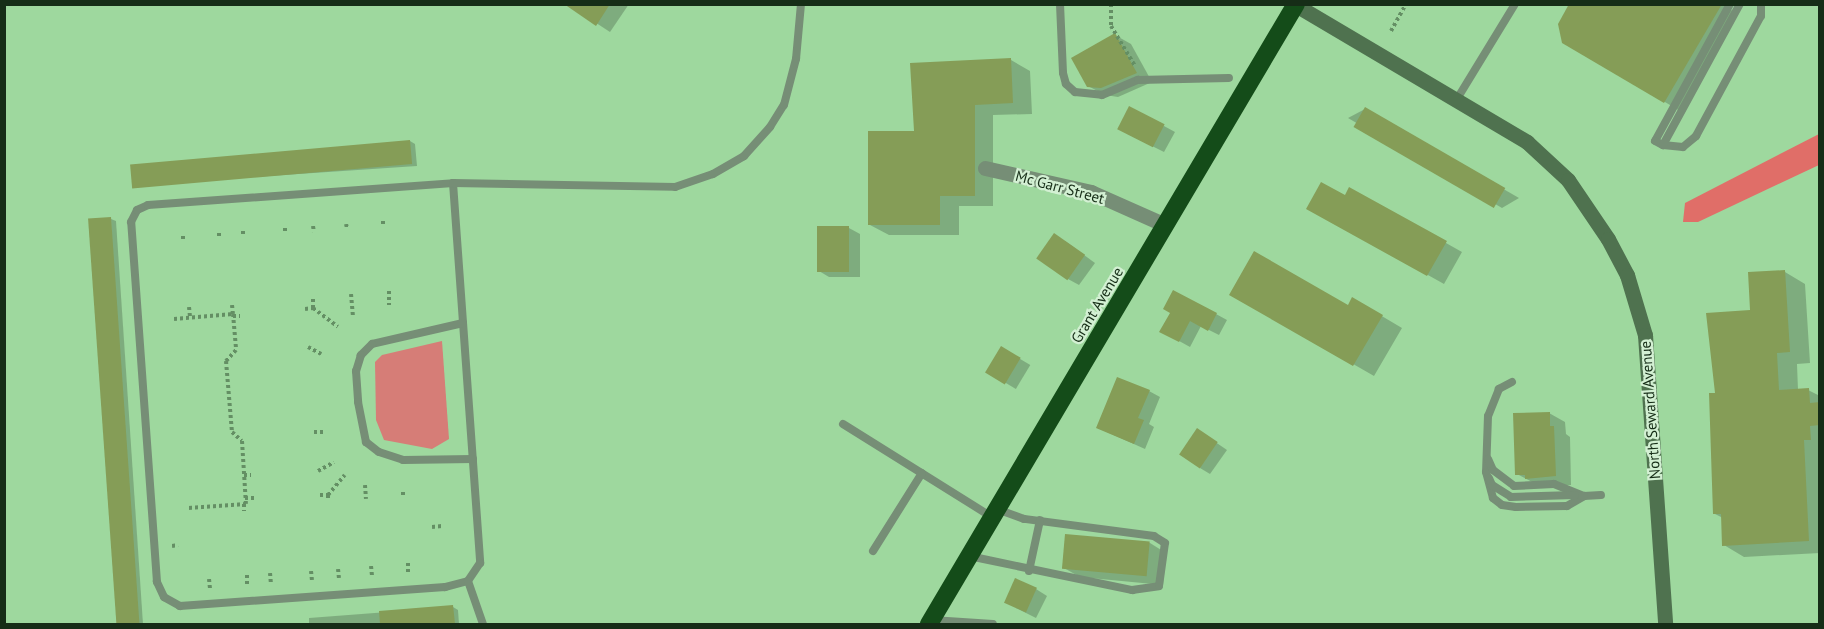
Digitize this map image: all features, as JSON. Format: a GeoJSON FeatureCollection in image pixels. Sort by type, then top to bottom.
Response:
{"type":"FeatureCollection","features":[{"type":"Feature","properties":{"kind":"highway","name":"Grant Avenue"},"geometry":{"type":"LineString","coordinates":[[930,622],[1295,5]]}},
{"type":"Feature","properties":{"kind":"street","name":"North Seward Avenue"},"geometry":{"type":"LineString","coordinates":[[1295,5],[1527,142],[1552,163],[1590,209],[1627,275],[1648,362],[1665,624]]}},
{"type":"Feature","properties":{"kind":"street","name":"Mc Garr Street"},"geometry":{"type":"LineString","coordinates":[[985,168],[1091,192],[1165,225]]}},
{"type":"Feature","properties":{"kind":"lane"},"geometry":{"type":"LineString","coordinates":[[453,183],[480,563],[468,581],[444,587],[180,606],[164,597],[157,582],[131,222],[136,210],[148,205],[453,183],[675,187],[713,174],[744,156],[784,105],[795,59],[801,4]]}},
{"type":"Feature","properties":{"kind":"lane"},"geometry":{"type":"LineString","coordinates":[[1060,4],[1063,73],[1075,92],[1102,95],[1138,80],[1229,78]]}},
{"type":"Feature","properties":{"kind":"lane"},"geometry":{"type":"LineString","coordinates":[[1457,99],[1515,4]]}},
{"type":"Feature","properties":{"kind":"lane"},"geometry":{"type":"LineString","coordinates":[[1659,143],[1730,4]]}},
{"type":"Feature","properties":{"kind":"lane"},"geometry":{"type":"LineString","coordinates":[[1659,143],[1740,4]]}},
{"type":"Feature","properties":{"kind":"lane"},"geometry":{"type":"LineString","coordinates":[[1659,143],[1683,147],[1696,136],[1761,16],[1761,4]]}},
{"type":"Feature","properties":{"kind":"lane"},"geometry":{"type":"LineString","coordinates":[[463,323],[372,344],[361,356],[356,370],[358,402],[366,442],[379,452],[403,460],[472,459]]}},
{"type":"Feature","properties":{"kind":"lane"},"geometry":{"type":"LineString","coordinates":[[1512,382],[1499,389],[1488,416],[1486,472],[1488,489],[1502,505],[1567,506],[1584,496]]}},
{"type":"Feature","properties":{"kind":"lane"},"geometry":{"type":"LineString","coordinates":[[843,424],[922,473],[995,513],[1154,537],[1165,543],[1166,556],[1159,586],[1132,590],[1029,571],[969,556]]}},
{"type":"Feature","properties":{"kind":"lane"},"geometry":{"type":"LineString","coordinates":[[1487,455],[1493,470],[1514,486],[1554,484],[1584,496],[1601,495]]}},
{"type":"Feature","properties":{"kind":"lane"},"geometry":{"type":"LineString","coordinates":[[873,551],[922,473]]}},
{"type":"Feature","properties":{"kind":"lane"},"geometry":{"type":"LineString","coordinates":[[1029,571],[1040,520]]}},
{"type":"Feature","properties":{"kind":"lane"},"geometry":{"type":"LineString","coordinates":[[468,581],[483,624]]}},
{"type":"Feature","properties":{"kind":"lane"},"geometry":{"type":"LineString","coordinates":[[930,622],[993,624]]}},
{"type":"Feature","properties":{"kind":"path"},"geometry":{"type":"LineString","coordinates":[[1111,4],[1111,26],[1138,72]]}},
{"type":"Feature","properties":{"kind":"path"},"geometry":{"type":"LineString","coordinates":[[1391,31],[1406,4]]}},
{"type":"Feature","properties":{"kind":"path"},"geometry":{"type":"LineString","coordinates":[[389,291],[389,304]]}},
{"type":"Feature","properties":{"kind":"path"},"geometry":{"type":"LineString","coordinates":[[351,294],[353,317]]}},
{"type":"Feature","properties":{"kind":"path"},"geometry":{"type":"LineString","coordinates":[[313,297],[313,308]]}},
{"type":"Feature","properties":{"kind":"path"},"geometry":{"type":"LineString","coordinates":[[232,304],[236,350]]}},
{"type":"Feature","properties":{"kind":"path"},"geometry":{"type":"LineString","coordinates":[[189,308],[190,317]]}},
{"type":"Feature","properties":{"kind":"path"},"geometry":{"type":"LineString","coordinates":[[304,309],[313,308],[338,327]]}},
{"type":"Feature","properties":{"kind":"path"},"geometry":{"type":"LineString","coordinates":[[174,319],[240,316]]}},
{"type":"Feature","properties":{"kind":"path"},"geometry":{"type":"LineString","coordinates":[[308,347],[321,354]]}},
{"type":"Feature","properties":{"kind":"path"},"geometry":{"type":"LineString","coordinates":[[241,349],[236,350],[226,361],[232,432],[245,443],[244,511]]}},
{"type":"Feature","properties":{"kind":"path"},"geometry":{"type":"LineString","coordinates":[[314,432],[322,432]]}},
{"type":"Feature","properties":{"kind":"path"},"geometry":{"type":"LineString","coordinates":[[318,471],[334,462]]}},
{"type":"Feature","properties":{"kind":"path"},"geometry":{"type":"LineString","coordinates":[[244,475],[251,475]]}},
{"type":"Feature","properties":{"kind":"path"},"geometry":{"type":"LineString","coordinates":[[328,501],[328,495],[345,475]]}},
{"type":"Feature","properties":{"kind":"path"},"geometry":{"type":"LineString","coordinates":[[365,485],[366,499]]}},
{"type":"Feature","properties":{"kind":"path"},"geometry":{"type":"LineString","coordinates":[[320,495],[328,495]]}},
{"type":"Feature","properties":{"kind":"path"},"geometry":{"type":"LineString","coordinates":[[245,498],[254,498]]}},
{"type":"Feature","properties":{"kind":"path"},"geometry":{"type":"LineString","coordinates":[[188,508],[244,504]]}},
{"type":"Feature","properties":{"kind":"path"},"geometry":{"type":"LineString","coordinates":[[203,507],[203,513]]}},
{"type":"Feature","properties":{"kind":"path"},"geometry":{"type":"LineString","coordinates":[[432,527],[442,526]]}},
{"type":"Feature","properties":{"kind":"path"},"geometry":{"type":"LineString","coordinates":[[172,546],[178,545]]}},
{"type":"Feature","properties":{"kind":"path"},"geometry":{"type":"LineString","coordinates":[[408,563],[408,573]]}},
{"type":"Feature","properties":{"kind":"path"},"geometry":{"type":"LineString","coordinates":[[371,566],[372,576]]}},
{"type":"Feature","properties":{"kind":"path"},"geometry":{"type":"LineString","coordinates":[[338,569],[339,578]]}},
{"type":"Feature","properties":{"kind":"path"},"geometry":{"type":"LineString","coordinates":[[311,571],[312,580]]}},
{"type":"Feature","properties":{"kind":"path"},"geometry":{"type":"LineString","coordinates":[[270,573],[271,584]]}},
{"type":"Feature","properties":{"kind":"path"},"geometry":{"type":"LineString","coordinates":[[247,575],[247,586]]}},
{"type":"Feature","properties":{"kind":"path"},"geometry":{"type":"LineString","coordinates":[[209,579],[210,588]]}},
{"type":"Feature","properties":{"kind":"shaded area"},"geometry":{"type":"Polygon","coordinates":[[[1819,134],[1819,165],[1698,222],[1683,222],[1685,203],[1819,134]]]}},
{"type":"Feature","properties":{"kind":"shaded area"},"geometry":{"type":"Polygon","coordinates":[[[442,341],[449,439],[432,449],[384,440],[376,420],[375,362],[382,355],[442,341]]]}},
{"type":"Feature","properties":{"kind":"building"},"geometry":{"type":"Polygon","coordinates":[[[564,4],[610,4],[596,26],[564,4]]]}},
{"type":"Feature","properties":{"kind":"building"},"geometry":{"type":"Polygon","coordinates":[[[1569,4],[1722,4],[1664,103],[1562,43],[1558,24],[1569,4]]]}},
{"type":"Feature","properties":{"kind":"building"},"geometry":{"type":"Polygon","coordinates":[[[1115,33],[1137,73],[1101,88],[1087,87],[1071,58],[1115,33]]]}},
{"type":"Feature","properties":{"kind":"building"},"geometry":{"type":"Polygon","coordinates":[[[1011,58],[1013,103],[975,105],[975,196],[940,196],[940,225],[868,225],[868,131],[914,131],[910,63],[1011,58]]]}},
{"type":"Feature","properties":{"kind":"building"},"geometry":{"type":"Polygon","coordinates":[[[1129,106],[1165,124],[1153,147],[1117,129],[1129,106]]]}},
{"type":"Feature","properties":{"kind":"building"},"geometry":{"type":"Polygon","coordinates":[[[1365,107],[1505,188],[1494,208],[1354,127],[1365,107]]]}},
{"type":"Feature","properties":{"kind":"building"},"geometry":{"type":"Polygon","coordinates":[[[410,140],[412,164],[132,188],[130,164],[410,140]]]}},
{"type":"Feature","properties":{"kind":"building"},"geometry":{"type":"Polygon","coordinates":[[[1321,182],[1345,195],[1349,187],[1447,241],[1427,276],[1306,209],[1321,182]]]}},
{"type":"Feature","properties":{"kind":"building"},"geometry":{"type":"Polygon","coordinates":[[[111,217],[139,623],[116,624],[88,219],[111,217]]]}},
{"type":"Feature","properties":{"kind":"building"},"geometry":{"type":"Polygon","coordinates":[[[817,226],[849,226],[849,272],[817,272],[817,226]]]}},
{"type":"Feature","properties":{"kind":"building"},"geometry":{"type":"Polygon","coordinates":[[[1054,233],[1085,255],[1067,280],[1036,258],[1054,233]]]}},
{"type":"Feature","properties":{"kind":"building"},"geometry":{"type":"Polygon","coordinates":[[[1254,251],[1348,305],[1352,297],[1383,315],[1353,366],[1229,295],[1254,251]]]}},
{"type":"Feature","properties":{"kind":"building"},"geometry":{"type":"Polygon","coordinates":[[[1785,270],[1790,352],[1777,353],[1779,390],[1809,388],[1810,403],[1820,402],[1820,425],[1810,426],[1811,440],[1804,440],[1809,541],[1722,546],[1721,514],[1713,514],[1709,393],[1715,393],[1706,313],[1750,310],[1748,272],[1785,270]]]}},
{"type":"Feature","properties":{"kind":"building"},"geometry":{"type":"Polygon","coordinates":[[[1173,290],[1217,313],[1208,331],[1190,321],[1179,342],[1159,332],[1170,313],[1163,309],[1173,290]]]}},
{"type":"Feature","properties":{"kind":"building"},"geometry":{"type":"Polygon","coordinates":[[[1001,346],[1021,358],[1005,384],[985,373],[1001,346]]]}},
{"type":"Feature","properties":{"kind":"building"},"geometry":{"type":"Polygon","coordinates":[[[1117,377],[1150,390],[1138,418],[1144,420],[1134,444],[1096,428],[1117,377]]]}},
{"type":"Feature","properties":{"kind":"building"},"geometry":{"type":"Polygon","coordinates":[[[1550,412],[1550,426],[1554,426],[1556,476],[1525,479],[1525,475],[1515,475],[1513,413],[1550,412]]]}},
{"type":"Feature","properties":{"kind":"building"},"geometry":{"type":"Polygon","coordinates":[[[1197,428],[1218,442],[1200,469],[1179,455],[1197,428]]]}},
{"type":"Feature","properties":{"kind":"building"},"geometry":{"type":"Polygon","coordinates":[[[1065,534],[1150,541],[1147,576],[1062,569],[1065,534]]]}},
{"type":"Feature","properties":{"kind":"building"},"geometry":{"type":"Polygon","coordinates":[[[1015,578],[1037,588],[1026,612],[1004,603],[1015,578]]]}},
{"type":"Feature","properties":{"kind":"building"},"geometry":{"type":"Polygon","coordinates":[[[453,605],[455,624],[380,624],[379,611],[453,605]]]}}]}
